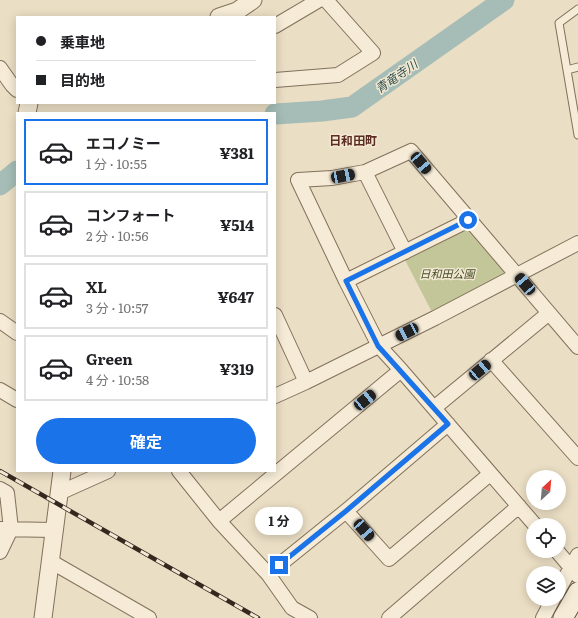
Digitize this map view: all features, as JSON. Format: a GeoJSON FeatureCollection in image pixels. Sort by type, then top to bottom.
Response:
{"type":"FeatureCollection","features":[{"type":"Feature","properties":{"kind":"main road"},"geometry":{"type":"LineString","coordinates":[[563,618],[578,592]]}},
{"type":"Feature","properties":{"kind":"street"},"geometry":{"type":"LineString","coordinates":[[222,16],[237,11],[253,0]]}},
{"type":"Feature","properties":{"kind":"street"},"geometry":{"type":"LineString","coordinates":[[276,25],[319,0]]}},
{"type":"Feature","properties":{"kind":"street"},"geometry":{"type":"LineString","coordinates":[[276,80],[338,75],[373,53],[326,0]]}},
{"type":"Feature","properties":{"kind":"street"},"geometry":{"type":"LineString","coordinates":[[0,68],[16,89]]}},
{"type":"Feature","properties":{"kind":"street"},"geometry":{"type":"LineString","coordinates":[[529,518],[401,370],[378,346],[298,180],[332,178],[365,172],[411,151],[468,220],[578,347]]}},
{"type":"Feature","properties":{"kind":"street"},"geometry":{"type":"LineString","coordinates":[[365,172],[405,252]]}},
{"type":"Feature","properties":{"kind":"street"},"geometry":{"type":"LineString","coordinates":[[346,281],[468,220]]}},
{"type":"Feature","properties":{"kind":"street"},"geometry":{"type":"LineString","coordinates":[[276,396],[378,346],[578,243]]}},
{"type":"Feature","properties":{"kind":"street"},"geometry":{"type":"LineString","coordinates":[[434,408],[549,313]]}},
{"type":"Feature","properties":{"kind":"street"},"geometry":{"type":"LineString","coordinates":[[276,317],[306,382]]}},
{"type":"Feature","properties":{"kind":"street"},"geometry":{"type":"LineString","coordinates":[[0,321],[16,332]]}},
{"type":"Feature","properties":{"kind":"street"},"geometry":{"type":"LineString","coordinates":[[491,360],[578,458]]}},
{"type":"Feature","properties":{"kind":"street"},"geometry":{"type":"LineString","coordinates":[[219,521],[401,370]]}},
{"type":"Feature","properties":{"kind":"street"},"geometry":{"type":"LineString","coordinates":[[0,390],[16,399]]}},
{"type":"Feature","properties":{"kind":"street"},"geometry":{"type":"LineString","coordinates":[[268,574],[346,511],[448,424]]}},
{"type":"Feature","properties":{"kind":"street"},"geometry":{"type":"LineString","coordinates":[[43,618],[53,530],[62,472]]}},
{"type":"Feature","properties":{"kind":"street"},"geometry":{"type":"LineString","coordinates":[[59,493],[106,472]]}},
{"type":"Feature","properties":{"kind":"street"},"geometry":{"type":"LineString","coordinates":[[180,472],[219,521],[268,574],[292,608],[310,618]]}},
{"type":"Feature","properties":{"kind":"street"},"geometry":{"type":"LineString","coordinates":[[346,511],[389,560],[490,474]]}},
{"type":"Feature","properties":{"kind":"street"},"geometry":{"type":"LineString","coordinates":[[0,489],[7,493],[6,529],[0,552]]}},
{"type":"Feature","properties":{"kind":"street"},"geometry":{"type":"LineString","coordinates":[[388,618],[519,506]]}},
{"type":"Feature","properties":{"kind":"street"},"geometry":{"type":"LineString","coordinates":[[6,529],[53,530]]}},
{"type":"Feature","properties":{"kind":"street"},"geometry":{"type":"LineString","coordinates":[[566,581],[575,571],[578,555]]}},
{"type":"Feature","properties":{"kind":"street"},"geometry":{"type":"LineString","coordinates":[[563,558],[575,571]]}},
{"type":"Feature","properties":{"kind":"street"},"geometry":{"type":"LineString","coordinates":[[50,561],[149,618]]}},
{"type":"Feature","properties":{"kind":"street"},"geometry":{"type":"LineString","coordinates":[[543,618],[549,606]]}},
{"type":"Feature","properties":{"kind":"lane"},"geometry":{"type":"LineString","coordinates":[[578,9],[559,23],[578,135]]}},
{"type":"Feature","properties":{"kind":"lane"},"geometry":{"type":"LineString","coordinates":[[567,70],[578,67]]}},
{"type":"Feature","properties":{"kind":"green space","name":"日和田公園"},"geometry":{"type":"Polygon","coordinates":[[[470,228],[505,269],[504,276],[433,314],[405,260],[470,228]]]}},
{"type":"Feature","properties":{"kind":"waterway","name":"青竜寺川"},"geometry":{"type":"LineString","coordinates":[[276,114],[322,111],[352,107],[504,0]]}},
{"type":"Feature","properties":{"kind":"waterway","name":"青竜寺川"},"geometry":{"type":"LineString","coordinates":[[0,185],[16,172]]}},
{"type":"Feature","properties":{"kind":"railway"},"geometry":{"type":"LineString","coordinates":[[0,471],[258,618]]}},
{"type":"Feature","properties":{"kind":"district","name":"日和田町"},"geometry":{"type":"Point","coordinates":[353,140]}},
{"type":"Feature","properties":{"kind":"route"},"geometry":{"type":"LineString","coordinates":[[279,565],[346,511],[448,424],[378,346],[346,281],[468,220]]}}]}
